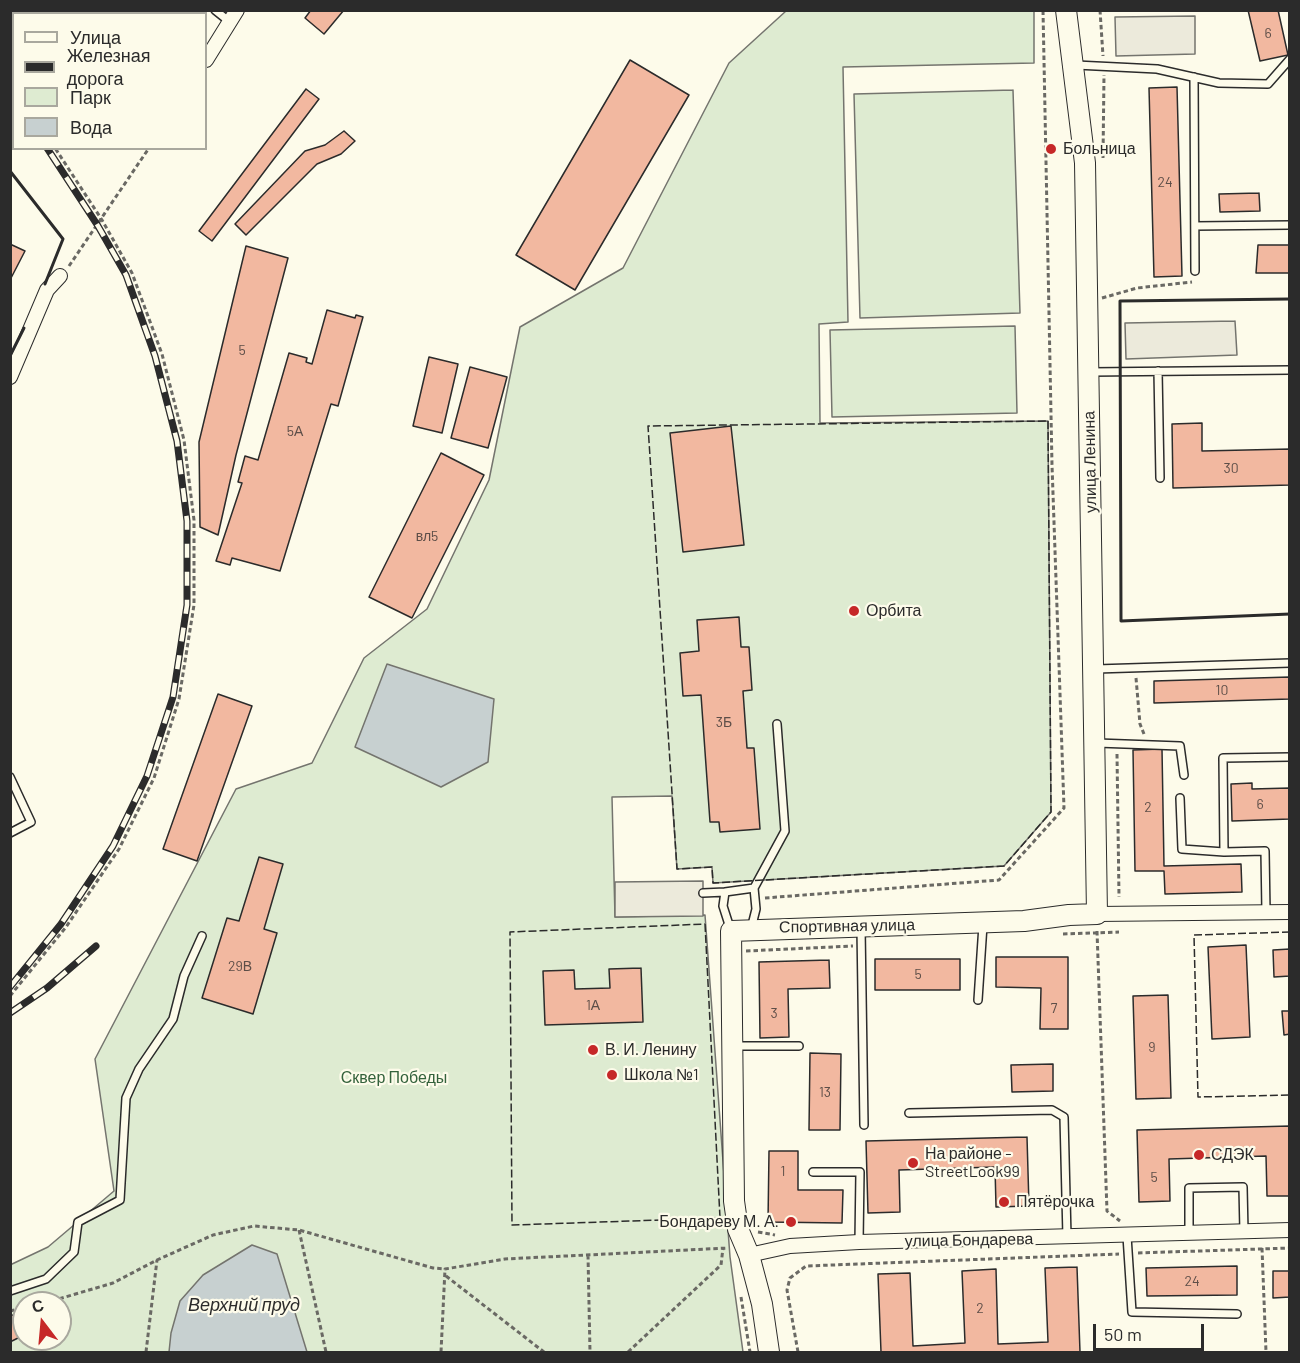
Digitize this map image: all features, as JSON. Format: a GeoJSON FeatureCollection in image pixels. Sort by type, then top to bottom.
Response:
{"type":"FeatureCollection","features":[{"type":"Feature","properties":{"kind":"street","name":"улица Ленина"},"geometry":{"type":"LineString","coordinates":[[1067,11],[1085,163],[1097,914]]}},
{"type":"Feature","properties":{"kind":"street"},"geometry":{"type":"LineString","coordinates":[[207,58],[234,16]]}},
{"type":"Feature","properties":{"kind":"street"},"geometry":{"type":"LineString","coordinates":[[10,377],[47,290],[60,276]]}},
{"type":"Feature","properties":{"kind":"street","name":"Спортивная улица"},"geometry":{"type":"LineString","coordinates":[[731,931],[983,922],[1097,914],[1290,912]]}},
{"type":"Feature","properties":{"kind":"street"},"geometry":{"type":"LineString","coordinates":[[731,931],[734,1201],[741,1251],[762,1304],[769,1353]]}},
{"type":"Feature","properties":{"kind":"street","name":"улица Бондарева"},"geometry":{"type":"LineString","coordinates":[[741,1251],[859,1242],[1290,1230]]}},
{"type":"Feature","properties":{"kind":"lane"},"geometry":{"type":"LineString","coordinates":[[214,10],[234,16]]}},
{"type":"Feature","properties":{"kind":"lane"},"geometry":{"type":"LineString","coordinates":[[1073,65],[1157,69],[1219,83],[1268,84],[1290,59]]}},
{"type":"Feature","properties":{"kind":"lane"},"geometry":{"type":"LineString","coordinates":[[1194,78],[1195,271]]}},
{"type":"Feature","properties":{"kind":"lane"},"geometry":{"type":"LineString","coordinates":[[1195,226],[1290,225]]}},
{"type":"Feature","properties":{"kind":"lane"},"geometry":{"type":"LineString","coordinates":[[1088,372],[1290,370]]}},
{"type":"Feature","properties":{"kind":"lane"},"geometry":{"type":"LineString","coordinates":[[1158,371],[1160,478]]}},
{"type":"Feature","properties":{"kind":"lane"},"geometry":{"type":"LineString","coordinates":[[1093,669],[1290,663]]}},
{"type":"Feature","properties":{"kind":"lane"},"geometry":{"type":"LineString","coordinates":[[751,929],[756,909],[754,888],[785,831],[777,724]]}},
{"type":"Feature","properties":{"kind":"lane"},"geometry":{"type":"LineString","coordinates":[[1094,743],[1180,746],[1184,775]]}},
{"type":"Feature","properties":{"kind":"lane"},"geometry":{"type":"LineString","coordinates":[[1224,852],[1223,758],[1290,757]]}},
{"type":"Feature","properties":{"kind":"lane"},"geometry":{"type":"LineString","coordinates":[[10,777],[31,822],[10,832]]}},
{"type":"Feature","properties":{"kind":"lane"},"geometry":{"type":"LineString","coordinates":[[1180,798],[1182,849],[1224,852],[1265,851],[1266,912]]}},
{"type":"Feature","properties":{"kind":"lane"},"geometry":{"type":"LineString","coordinates":[[703,892],[754,888]]}},
{"type":"Feature","properties":{"kind":"lane"},"geometry":{"type":"LineString","coordinates":[[725,892],[723,906],[731,931]]}},
{"type":"Feature","properties":{"kind":"lane"},"geometry":{"type":"LineString","coordinates":[[978,1000],[983,922]]}},
{"type":"Feature","properties":{"kind":"lane"},"geometry":{"type":"LineString","coordinates":[[861,926],[864,1125]]}},
{"type":"Feature","properties":{"kind":"lane"},"geometry":{"type":"LineString","coordinates":[[10,1291],[46,1280],[74,1252],[78,1222],[120,1200],[126,1098],[139,1069],[173,1019],[184,976],[202,936]]}},
{"type":"Feature","properties":{"kind":"lane"},"geometry":{"type":"LineString","coordinates":[[731,1046],[799,1046]]}},
{"type":"Feature","properties":{"kind":"lane"},"geometry":{"type":"LineString","coordinates":[[909,1113],[1052,1110],[1064,1117],[1067,1237]]}},
{"type":"Feature","properties":{"kind":"lane"},"geometry":{"type":"LineString","coordinates":[[813,1172],[860,1172],[859,1242]]}},
{"type":"Feature","properties":{"kind":"lane"},"geometry":{"type":"LineString","coordinates":[[1189,1234],[1189,1188],[1243,1187],[1244,1232]]}},
{"type":"Feature","properties":{"kind":"lane"},"geometry":{"type":"LineString","coordinates":[[1127,1236],[1132,1312],[1237,1314]]}},
{"type":"Feature","properties":{"kind":"path"},"geometry":{"type":"LineString","coordinates":[[755,899],[999,880],[1064,808],[1052,465],[1043,10]]}},
{"type":"Feature","properties":{"kind":"path"},"geometry":{"type":"LineString","coordinates":[[10,996],[66,927],[119,849],[154,778],[179,699],[194,605],[194,520],[184,440],[162,354],[132,273],[102,220],[56,150]]}},
{"type":"Feature","properties":{"kind":"path"},"geometry":{"type":"LineString","coordinates":[[60,276],[102,220],[148,150]]}},
{"type":"Feature","properties":{"kind":"path"},"geometry":{"type":"LineString","coordinates":[[1117,294],[1137,288],[1195,281],[1195,271]]}},
{"type":"Feature","properties":{"kind":"path"},"geometry":{"type":"LineString","coordinates":[[1135,668],[1140,724]]}},
{"type":"Feature","properties":{"kind":"path"},"geometry":{"type":"LineString","coordinates":[[1117,744],[1119,897]]}},
{"type":"Feature","properties":{"kind":"path"},"geometry":{"type":"LineString","coordinates":[[1097,914],[1107,1211],[1126,1226],[1127,1236]]}},
{"type":"Feature","properties":{"kind":"path"},"geometry":{"type":"LineString","coordinates":[[731,952],[861,945]]}},
{"type":"Feature","properties":{"kind":"path"},"geometry":{"type":"LineString","coordinates":[[72,1295],[113,1283],[213,1235],[254,1226],[299,1230],[433,1268],[446,1269],[506,1259],[723,1248],[741,1251]]}},
{"type":"Feature","properties":{"kind":"path"},"geometry":{"type":"LineString","coordinates":[[299,1230],[326,1353]]}},
{"type":"Feature","properties":{"kind":"path"},"geometry":{"type":"LineString","coordinates":[[627,1353],[721,1265],[723,1248]]}},
{"type":"Feature","properties":{"kind":"path"},"geometry":{"type":"LineString","coordinates":[[1262,1248],[1266,1353]]}},
{"type":"Feature","properties":{"kind":"path"},"geometry":{"type":"LineString","coordinates":[[798,1353],[787,1290],[790,1278],[806,1266],[1290,1248]]}},
{"type":"Feature","properties":{"kind":"path"},"geometry":{"type":"LineString","coordinates":[[588,1255],[590,1353]]}},
{"type":"Feature","properties":{"kind":"path"},"geometry":{"type":"LineString","coordinates":[[146,1353],[157,1260]]}},
{"type":"Feature","properties":{"kind":"path"},"geometry":{"type":"LineString","coordinates":[[441,1353],[446,1269]]}},
{"type":"Feature","properties":{"kind":"path"},"geometry":{"type":"LineString","coordinates":[[445,1275],[544,1353]]}},
{"type":"Feature","properties":{"kind":"green space","name":"Сквер Победы"},"geometry":{"type":"Polygon","coordinates":[[[786,11],[1034,11],[1034,63],[843,67],[848,322],[819,324],[820,423],[1048,421],[1051,812],[1004,866],[713,883],[712,867],[677,869],[672,796],[612,797],[615,917],[705,915],[730,1257],[743,1352],[11,1352],[10,1265],[48,1247],[114,1191],[95,1059],[236,789],[312,763],[364,658],[427,609],[489,480],[520,327],[623,268],[729,63],[786,11]]]}},
{"type":"Feature","properties":{"kind":"green space"},"geometry":{"type":"Polygon","coordinates":[[[1013,90],[1020,313],[860,318],[854,94],[1013,90]]]}},
{"type":"Feature","properties":{"kind":"green space"},"geometry":{"type":"Polygon","coordinates":[[[1015,326],[1017,413],[832,417],[830,330],[1015,326]]]}},
{"type":"Feature","properties":{"kind":"shaded area"},"geometry":{"type":"Polygon","coordinates":[[[1195,16],[1195,54],[1116,56],[1115,17],[1195,16]]]}},
{"type":"Feature","properties":{"kind":"shaded area"},"geometry":{"type":"Polygon","coordinates":[[[1235,321],[1237,355],[1126,359],[1125,323],[1235,321]]]}},
{"type":"Feature","properties":{"kind":"shaded area"},"geometry":{"type":"Polygon","coordinates":[[[703,881],[703,916],[615,917],[615,882],[703,881]]]}},
{"type":"Feature","properties":{"kind":"water"},"geometry":{"type":"Polygon","coordinates":[[[387,664],[494,699],[488,762],[441,787],[355,747],[387,664]]]}},
{"type":"Feature","properties":{"kind":"water","name":"Верхний пруд"},"geometry":{"type":"Polygon","coordinates":[[[252,1245],[277,1254],[307,1352],[169,1352],[171,1333],[180,1301],[203,1275],[252,1245]]]}},
{"type":"Feature","properties":{"kind":"building"},"geometry":{"type":"Polygon","coordinates":[[[311,10],[344,10],[324,34],[305,18],[311,10]]]}},
{"type":"Feature","properties":{"kind":"building"},"geometry":{"type":"Polygon","coordinates":[[[1248,10],[1278,10],[1288,55],[1260,61],[1248,10]]]}},
{"type":"Feature","properties":{"kind":"building"},"geometry":{"type":"Polygon","coordinates":[[[630,60],[689,95],[575,290],[516,255],[630,60]]]}},
{"type":"Feature","properties":{"kind":"building"},"geometry":{"type":"Polygon","coordinates":[[[1177,87],[1182,276],[1154,277],[1149,88],[1177,87]]]}},
{"type":"Feature","properties":{"kind":"building"},"geometry":{"type":"Polygon","coordinates":[[[306,89],[319,99],[212,241],[199,231],[306,89]]]}},
{"type":"Feature","properties":{"kind":"building"},"geometry":{"type":"Polygon","coordinates":[[[344,131],[355,141],[341,154],[317,164],[246,235],[235,224],[305,151],[325,145],[344,131]]]}},
{"type":"Feature","properties":{"kind":"building"},"geometry":{"type":"Polygon","coordinates":[[[1259,193],[1260,211],[1220,212],[1219,194],[1259,193]]]}},
{"type":"Feature","properties":{"kind":"building"},"geometry":{"type":"Polygon","coordinates":[[[10,244],[25,251],[10,280],[10,244]]]}},
{"type":"Feature","properties":{"kind":"building"},"geometry":{"type":"Polygon","coordinates":[[[1258,245],[1290,245],[1290,273],[1256,273],[1258,245]]]}},
{"type":"Feature","properties":{"kind":"building"},"geometry":{"type":"Polygon","coordinates":[[[246,246],[288,258],[236,455],[218,535],[200,527],[199,442],[246,246]]]}},
{"type":"Feature","properties":{"kind":"building"},"geometry":{"type":"Polygon","coordinates":[[[327,310],[355,318],[356,315],[363,317],[338,406],[331,404],[280,571],[232,558],[230,565],[216,561],[242,483],[238,482],[245,456],[258,460],[289,353],[307,358],[306,362],[312,364],[327,310]]]}},
{"type":"Feature","properties":{"kind":"building"},"geometry":{"type":"Polygon","coordinates":[[[429,357],[458,364],[442,433],[413,426],[429,357]]]}},
{"type":"Feature","properties":{"kind":"building"},"geometry":{"type":"Polygon","coordinates":[[[470,367],[507,377],[488,448],[451,438],[470,367]]]}},
{"type":"Feature","properties":{"kind":"building"},"geometry":{"type":"Polygon","coordinates":[[[1202,423],[1202,451],[1290,449],[1290,485],[1173,488],[1172,424],[1202,423]]]}},
{"type":"Feature","properties":{"kind":"building"},"geometry":{"type":"Polygon","coordinates":[[[731,426],[744,545],[683,552],[670,433],[731,426]]]}},
{"type":"Feature","properties":{"kind":"building"},"geometry":{"type":"Polygon","coordinates":[[[441,453],[484,475],[412,618],[369,597],[441,453]]]}},
{"type":"Feature","properties":{"kind":"building"},"geometry":{"type":"Polygon","coordinates":[[[739,617],[741,647],[749,647],[752,690],[743,691],[747,748],[754,748],[760,829],[720,832],[719,822],[710,822],[701,695],[683,696],[680,653],[699,651],[697,620],[739,617]]]}},
{"type":"Feature","properties":{"kind":"building"},"geometry":{"type":"Polygon","coordinates":[[[1290,677],[1290,699],[1154,703],[1154,681],[1290,677]]]}},
{"type":"Feature","properties":{"kind":"building"},"geometry":{"type":"Polygon","coordinates":[[[218,694],[252,706],[197,861],[163,849],[218,694]]]}},
{"type":"Feature","properties":{"kind":"building"},"geometry":{"type":"Polygon","coordinates":[[[1162,749],[1164,866],[1241,864],[1242,892],[1165,894],[1164,871],[1135,871],[1133,750],[1162,749]]]}},
{"type":"Feature","properties":{"kind":"building"},"geometry":{"type":"Polygon","coordinates":[[[1252,783],[1252,789],[1290,788],[1290,819],[1232,821],[1231,784],[1252,783]]]}},
{"type":"Feature","properties":{"kind":"building"},"geometry":{"type":"Polygon","coordinates":[[[259,857],[283,864],[264,929],[277,933],[253,1014],[202,998],[227,918],[239,921],[259,857]]]}},
{"type":"Feature","properties":{"kind":"building"},"geometry":{"type":"Polygon","coordinates":[[[1246,945],[1250,1037],[1212,1039],[1208,947],[1246,945]]]}},
{"type":"Feature","properties":{"kind":"building"},"geometry":{"type":"Polygon","coordinates":[[[1290,949],[1290,976],[1274,977],[1273,950],[1290,949]]]}},
{"type":"Feature","properties":{"kind":"building"},"geometry":{"type":"Polygon","coordinates":[[[996,957],[1068,957],[1068,1029],[1040,1029],[1041,988],[996,987],[996,957]]]}},
{"type":"Feature","properties":{"kind":"building"},"geometry":{"type":"Polygon","coordinates":[[[875,959],[960,959],[960,990],[875,990],[875,959]]]}},
{"type":"Feature","properties":{"kind":"building"},"geometry":{"type":"Polygon","coordinates":[[[829,960],[830,988],[788,989],[789,1037],[760,1038],[759,962],[829,960]]]}},
{"type":"Feature","properties":{"kind":"building"},"geometry":{"type":"Polygon","coordinates":[[[641,968],[643,1022],[545,1025],[543,971],[574,970],[575,989],[610,988],[609,969],[641,968]]]}},
{"type":"Feature","properties":{"kind":"building"},"geometry":{"type":"Polygon","coordinates":[[[1168,995],[1171,1098],[1136,1099],[1133,996],[1168,995]]]}},
{"type":"Feature","properties":{"kind":"building"},"geometry":{"type":"Polygon","coordinates":[[[1282,1011],[1290,1011],[1290,1034],[1284,1035],[1282,1011]]]}},
{"type":"Feature","properties":{"kind":"building"},"geometry":{"type":"Polygon","coordinates":[[[810,1053],[841,1054],[840,1130],[809,1130],[810,1053]]]}},
{"type":"Feature","properties":{"kind":"building"},"geometry":{"type":"Polygon","coordinates":[[[1053,1064],[1053,1091],[1012,1092],[1011,1065],[1053,1064]]]}},
{"type":"Feature","properties":{"kind":"building"},"geometry":{"type":"Polygon","coordinates":[[[1290,1126],[1290,1196],[1267,1196],[1266,1156],[1169,1159],[1170,1201],[1139,1202],[1137,1130],[1290,1126]]]}},
{"type":"Feature","properties":{"kind":"building"},"geometry":{"type":"Polygon","coordinates":[[[1027,1137],[1029,1206],[996,1207],[995,1167],[899,1170],[900,1212],[868,1213],[866,1141],[1027,1137]]]}},
{"type":"Feature","properties":{"kind":"building"},"geometry":{"type":"Polygon","coordinates":[[[769,1151],[798,1151],[798,1190],[843,1190],[842,1223],[768,1222],[769,1151]]]}},
{"type":"Feature","properties":{"kind":"building"},"geometry":{"type":"Polygon","coordinates":[[[1237,1266],[1237,1295],[1147,1296],[1146,1268],[1237,1266]]]}},
{"type":"Feature","properties":{"kind":"building"},"geometry":{"type":"Polygon","coordinates":[[[1077,1267],[1080,1352],[881,1352],[878,1274],[910,1273],[913,1346],[965,1343],[962,1271],[996,1269],[998,1344],[1048,1342],[1045,1268],[1077,1267]]]}},
{"type":"Feature","properties":{"kind":"building"},"geometry":{"type":"Polygon","coordinates":[[[1273,1271],[1290,1271],[1290,1297],[1273,1298],[1273,1271]]]}},
{"type":"Feature","properties":{"kind":"building"},"geometry":{"type":"Polygon","coordinates":[[[12,1315],[12,1341],[10,1342],[10,1316],[12,1315]]]}},
{"type":"Feature","properties":{"kind":"railway"},"geometry":{"type":"LineString","coordinates":[[10,987],[61,924],[113,846],[147,776],[173,697],[187,605],[187,521],[177,441],[155,356],[126,275],[98,226],[48,150]]}},
{"type":"Feature","properties":{"kind":"railway"},"geometry":{"type":"LineString","coordinates":[[10,1013],[47,988],[96,946]]}},
{"type":"Feature","properties":{"kind":"fence"},"geometry":{"type":"LineString","coordinates":[[1048,421],[1051,812],[1004,866],[713,883],[712,867],[677,869],[648,426],[1048,421]]}},
{"type":"Feature","properties":{"kind":"fence"},"geometry":{"type":"LineString","coordinates":[[705,924],[720,1218],[512,1225],[510,932],[705,924]]}},
{"type":"Feature","properties":{"kind":"fence"},"geometry":{"type":"LineString","coordinates":[[1290,932],[1194,935],[1198,1097],[1290,1095]]}},
{"type":"Feature","properties":{"kind":"wall"},"geometry":{"type":"LineString","coordinates":[[10,171],[63,239],[45,284]]}},
{"type":"Feature","properties":{"kind":"wall"},"geometry":{"type":"LineString","coordinates":[[1290,299],[1120,301],[1121,621],[1290,614]]}},
{"type":"Feature","properties":{"kind":"wall"},"geometry":{"type":"LineString","coordinates":[[10,356],[24,328]]}},
{"type":"Feature","properties":{"kind":"place","name":"Больница"},"geometry":{"type":"Point","coordinates":[1051,149]}},
{"type":"Feature","properties":{"kind":"place","name":"Орбита"},"geometry":{"type":"Point","coordinates":[854,611]}},
{"type":"Feature","properties":{"kind":"place","name":"В. И. Ленину"},"geometry":{"type":"Point","coordinates":[593,1050]}},
{"type":"Feature","properties":{"kind":"place","name":"Школа №1"},"geometry":{"type":"Point","coordinates":[612,1075]}},
{"type":"Feature","properties":{"kind":"place","name":"СДЭК"},"geometry":{"type":"Point","coordinates":[1199,1155]}},
{"type":"Feature","properties":{"kind":"place","name":"На районе - StreetLook99"},"geometry":{"type":"Point","coordinates":[913,1163]}},
{"type":"Feature","properties":{"kind":"place","name":"Пятёрочка"},"geometry":{"type":"Point","coordinates":[1004,1202]}},
{"type":"Feature","properties":{"kind":"place","name":"Бондареву М. А."},"geometry":{"type":"Point","coordinates":[791,1222]}}]}
